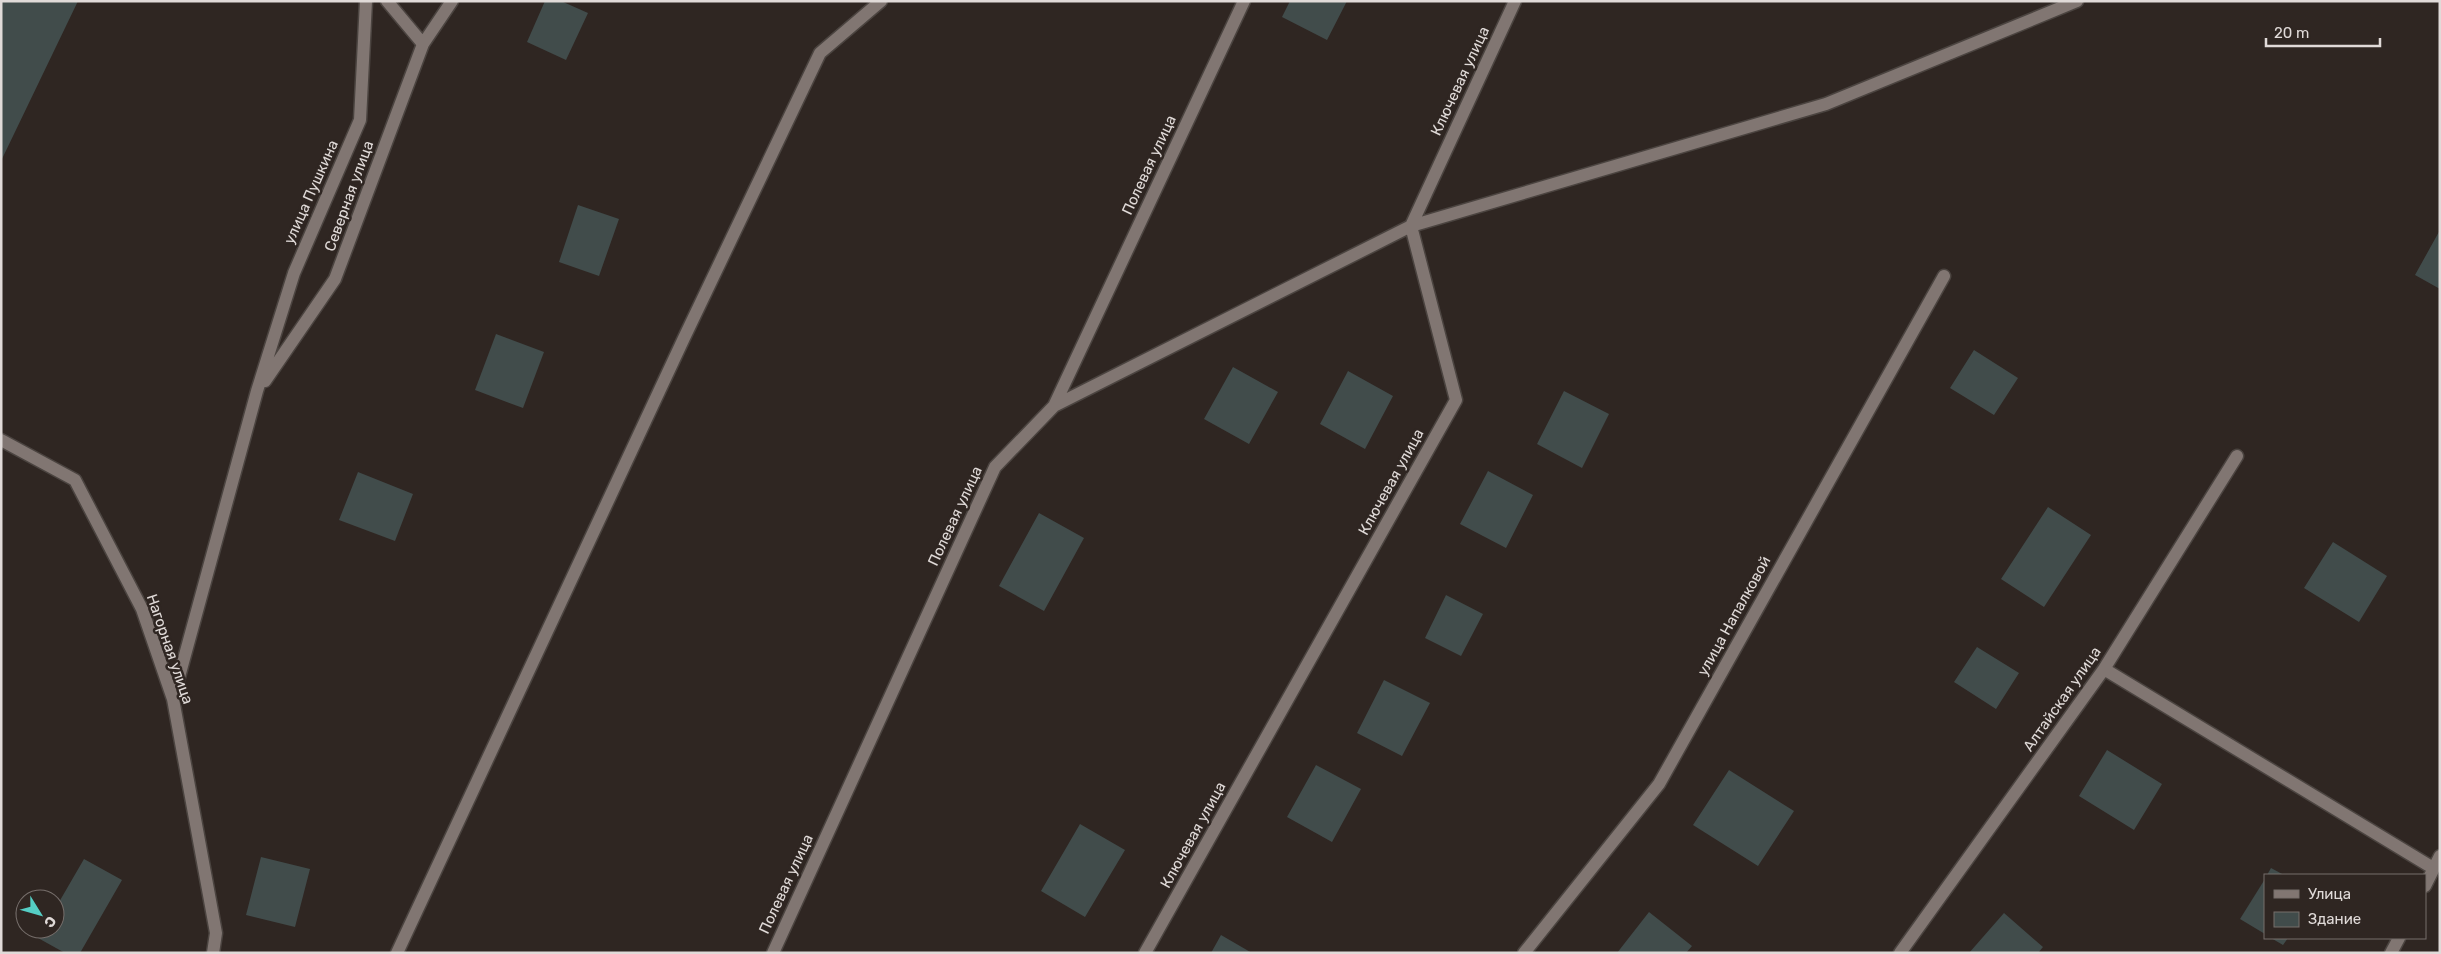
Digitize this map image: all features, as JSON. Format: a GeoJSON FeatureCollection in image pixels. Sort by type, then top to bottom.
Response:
{"type":"FeatureCollection","features":[{"type":"Feature","properties":{"kind":"street","name":"улица Пушкина"},"geometry":{"type":"LineString","coordinates":[[173,699],[258,391],[294,273],[360,120],[366,1]]}},
{"type":"Feature","properties":{"kind":"street"},"geometry":{"type":"LineString","coordinates":[[386,1],[423,44]]}},
{"type":"Feature","properties":{"kind":"street","name":"Северная улица"},"geometry":{"type":"LineString","coordinates":[[258,391],[335,280],[423,44],[452,1]]}},
{"type":"Feature","properties":{"kind":"street"},"geometry":{"type":"LineString","coordinates":[[397,953],[684,338],[820,53],[881,1]]}},
{"type":"Feature","properties":{"kind":"street","name":"Полевая улица"},"geometry":{"type":"LineString","coordinates":[[773,953],[995,467],[1054,406],[1244,1]]}},
{"type":"Feature","properties":{"kind":"street","name":"Ключевая улица"},"geometry":{"type":"LineString","coordinates":[[1146,953],[1456,400],[1411,226],[1515,1]]}},
{"type":"Feature","properties":{"kind":"street"},"geometry":{"type":"LineString","coordinates":[[1054,406],[1411,226],[1826,104],[2077,1]]}},
{"type":"Feature","properties":{"kind":"street","name":"улица Напалковой"},"geometry":{"type":"LineString","coordinates":[[1524,953],[1659,784],[1944,276]]}},
{"type":"Feature","properties":{"kind":"street","name":"Нагорная улица"},"geometry":{"type":"LineString","coordinates":[[1,440],[75,480],[142,608],[173,699],[216,933],[213,953]]}},
{"type":"Feature","properties":{"kind":"street","name":"Алтайская улица"},"geometry":{"type":"LineString","coordinates":[[1900,953],[2104,669],[2238,456]]}},
{"type":"Feature","properties":{"kind":"street"},"geometry":{"type":"LineString","coordinates":[[2104,669],[2433,868]]}},
{"type":"Feature","properties":{"kind":"street"},"geometry":{"type":"LineString","coordinates":[[2426,884],[2440,856]]}},
{"type":"Feature","properties":{"kind":"street"},"geometry":{"type":"LineString","coordinates":[[2391,953],[2398,939]]}},
{"type":"Feature","properties":{"kind":"building"},"geometry":{"type":"Polygon","coordinates":[[[1,1],[78,1],[1,161],[1,1]]]}},
{"type":"Feature","properties":{"kind":"building"},"geometry":{"type":"Polygon","coordinates":[[[545,1],[561,1],[588,13],[566,60],[527,42],[545,1]]]}},
{"type":"Feature","properties":{"kind":"building"},"geometry":{"type":"Polygon","coordinates":[[[1290,1],[1347,1],[1327,40],[1282,17],[1290,1]]]}},
{"type":"Feature","properties":{"kind":"building"},"geometry":{"type":"Polygon","coordinates":[[[578,205],[619,219],[599,276],[559,262],[578,205]]]}},
{"type":"Feature","properties":{"kind":"building"},"geometry":{"type":"Polygon","coordinates":[[[2440,230],[2440,289],[2415,275],[2440,230]]]}},
{"type":"Feature","properties":{"kind":"building"},"geometry":{"type":"Polygon","coordinates":[[[496,334],[544,352],[523,408],[475,390],[496,334]]]}},
{"type":"Feature","properties":{"kind":"building"},"geometry":{"type":"Polygon","coordinates":[[[1974,350],[2018,378],[1994,415],[1950,388],[1974,350]]]}},
{"type":"Feature","properties":{"kind":"building"},"geometry":{"type":"Polygon","coordinates":[[[1233,367],[1278,392],[1249,444],[1204,419],[1233,367]]]}},
{"type":"Feature","properties":{"kind":"building"},"geometry":{"type":"Polygon","coordinates":[[[1348,371],[1393,396],[1365,449],[1320,424],[1348,371]]]}},
{"type":"Feature","properties":{"kind":"building"},"geometry":{"type":"Polygon","coordinates":[[[1564,391],[1609,414],[1582,468],[1537,444],[1564,391]]]}},
{"type":"Feature","properties":{"kind":"building"},"geometry":{"type":"Polygon","coordinates":[[[1488,471],[1533,495],[1506,548],[1460,524],[1488,471]]]}},
{"type":"Feature","properties":{"kind":"building"},"geometry":{"type":"Polygon","coordinates":[[[358,472],[413,494],[395,541],[339,520],[358,472]]]}},
{"type":"Feature","properties":{"kind":"building"},"geometry":{"type":"Polygon","coordinates":[[[2048,507],[2091,535],[2044,607],[2001,579],[2048,507]]]}},
{"type":"Feature","properties":{"kind":"building"},"geometry":{"type":"Polygon","coordinates":[[[1039,513],[1084,538],[1044,611],[999,586],[1039,513]]]}},
{"type":"Feature","properties":{"kind":"building"},"geometry":{"type":"Polygon","coordinates":[[[2333,542],[2387,576],[2359,622],[2304,588],[2333,542]]]}},
{"type":"Feature","properties":{"kind":"building"},"geometry":{"type":"Polygon","coordinates":[[[1446,595],[1483,614],[1461,656],[1425,638],[1446,595]]]}},
{"type":"Feature","properties":{"kind":"building"},"geometry":{"type":"Polygon","coordinates":[[[1977,647],[2019,673],[1996,709],[1954,682],[1977,647]]]}},
{"type":"Feature","properties":{"kind":"building"},"geometry":{"type":"Polygon","coordinates":[[[1384,680],[1430,703],[1402,756],[1357,733],[1384,680]]]}},
{"type":"Feature","properties":{"kind":"building"},"geometry":{"type":"Polygon","coordinates":[[[2107,750],[2162,784],[2134,830],[2079,796],[2107,750]]]}},
{"type":"Feature","properties":{"kind":"building"},"geometry":{"type":"Polygon","coordinates":[[[1316,765],[1361,789],[1332,842],[1287,817],[1316,765]]]}},
{"type":"Feature","properties":{"kind":"building"},"geometry":{"type":"Polygon","coordinates":[[[1729,770],[1794,811],[1758,866],[1693,825],[1729,770]]]}},
{"type":"Feature","properties":{"kind":"building"},"geometry":{"type":"Polygon","coordinates":[[[1080,824],[1125,850],[1085,917],[1041,891],[1080,824]]]}},
{"type":"Feature","properties":{"kind":"building"},"geometry":{"type":"Polygon","coordinates":[[[261,857],[310,869],[295,927],[246,915],[261,857]]]}},
{"type":"Feature","properties":{"kind":"building"},"geometry":{"type":"Polygon","coordinates":[[[84,859],[122,880],[80,953],[65,953],[40,939],[65,939],[65,892],[84,859]]]}},
{"type":"Feature","properties":{"kind":"building"},"geometry":{"type":"Polygon","coordinates":[[[2271,868],[2282,874],[2268,874],[2271,868]]]}},
{"type":"Feature","properties":{"kind":"building"},"geometry":{"type":"Polygon","coordinates":[[[2264,881],[2264,933],[2240,919],[2264,881]]]}},
{"type":"Feature","properties":{"kind":"building"},"geometry":{"type":"Polygon","coordinates":[[[1649,912],[1692,946],[1686,953],[1617,953],[1649,912]]]}},
{"type":"Feature","properties":{"kind":"building"},"geometry":{"type":"Polygon","coordinates":[[[2004,913],[2043,947],[2038,953],[1969,953],[2004,913]]]}},
{"type":"Feature","properties":{"kind":"building"},"geometry":{"type":"Polygon","coordinates":[[[1221,935],[1252,953],[1211,953],[1221,935]]]}},
{"type":"Feature","properties":{"kind":"building"},"geometry":{"type":"Polygon","coordinates":[[[2273,939],[2287,939],[2283,945],[2273,939]]]}}]}
